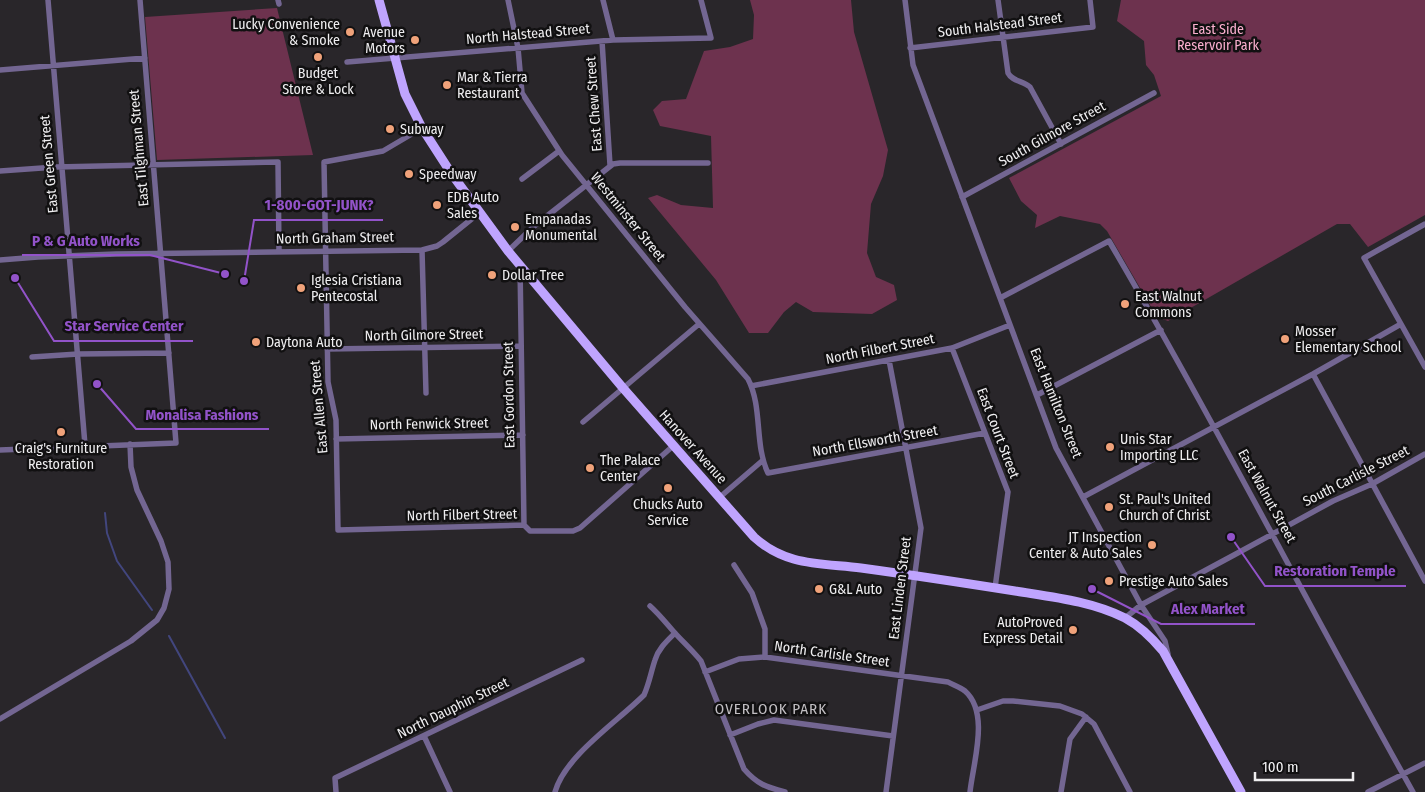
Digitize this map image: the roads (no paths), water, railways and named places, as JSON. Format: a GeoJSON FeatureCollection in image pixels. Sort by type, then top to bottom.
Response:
{"type":"FeatureCollection","features":[{"type":"Feature","properties":{"kind":"main road","name":"Hanover Avenue"},"geometry":{"type":"LineString","coordinates":[[379,0],[405,94],[422,128],[451,174],[508,251],[623,388],[754,537],[774,553],[797,561],[914,576],[1084,603],[1125,618],[1149,635],[1170,662]]}},
{"type":"Feature","properties":{"kind":"main road","name":"East Hamilton Street"},"geometry":{"type":"LineString","coordinates":[[1170,662],[1241,792]]}},
{"type":"Feature","properties":{"kind":"street","name":"East Green Street"},"geometry":{"type":"LineString","coordinates":[[48,0],[85,446]]}},
{"type":"Feature","properties":{"kind":"street","name":"East Tilghman Street"},"geometry":{"type":"LineString","coordinates":[[130,444],[176,443],[140,0]]}},
{"type":"Feature","properties":{"kind":"street"},"geometry":{"type":"LineString","coordinates":[[508,0],[518,48]]}},
{"type":"Feature","properties":{"kind":"street"},"geometry":{"type":"LineString","coordinates":[[603,0],[614,40]]}},
{"type":"Feature","properties":{"kind":"street","name":"North Halstead Street"},"geometry":{"type":"LineString","coordinates":[[347,62],[614,40],[711,38],[701,0]]}},
{"type":"Feature","properties":{"kind":"street","name":"East Hamilton Street"},"geometry":{"type":"LineString","coordinates":[[905,0],[913,66],[1056,448],[1141,606],[1165,641],[1170,662]]}},
{"type":"Feature","properties":{"kind":"street"},"geometry":{"type":"LineString","coordinates":[[998,0],[1009,76],[1030,87],[1061,144]]}},
{"type":"Feature","properties":{"kind":"street","name":"South Halstead Street"},"geometry":{"type":"LineString","coordinates":[[910,48],[1093,26],[1090,0]]}},
{"type":"Feature","properties":{"kind":"street","name":"East Chew Street"},"geometry":{"type":"LineString","coordinates":[[602,41],[610,166]]}},
{"type":"Feature","properties":{"kind":"street","name":"Westminster Street"},"geometry":{"type":"LineString","coordinates":[[518,48],[521,91],[559,151],[700,324],[748,379],[751,386]]}},
{"type":"Feature","properties":{"kind":"street"},"geometry":{"type":"LineString","coordinates":[[0,70],[145,58]]}},
{"type":"Feature","properties":{"kind":"street","name":"South Gilmore Street"},"geometry":{"type":"LineString","coordinates":[[962,197],[1154,93]]}},
{"type":"Feature","properties":{"kind":"street","name":"East Allen Street"},"geometry":{"type":"LineString","coordinates":[[338,530],[336,420],[328,382],[324,162],[376,154],[422,128]]}},
{"type":"Feature","properties":{"kind":"street"},"geometry":{"type":"LineString","coordinates":[[522,179],[559,151]]}},
{"type":"Feature","properties":{"kind":"street"},"geometry":{"type":"LineString","coordinates":[[0,171],[62,167],[278,162],[278,252]]}},
{"type":"Feature","properties":{"kind":"street"},"geometry":{"type":"LineString","coordinates":[[508,251],[533,227],[610,166],[620,163],[708,163]]}},
{"type":"Feature","properties":{"kind":"street","name":"North Graham Street"},"geometry":{"type":"LineString","coordinates":[[0,260],[70,256],[422,250],[437,246],[479,213]]}},
{"type":"Feature","properties":{"kind":"street"},"geometry":{"type":"LineString","coordinates":[[1425,224],[1364,258],[1425,368]]}},
{"type":"Feature","properties":{"kind":"street","name":"East Walnut Street"},"geometry":{"type":"LineString","coordinates":[[1000,298],[1109,241],[1214,426],[1322,628],[1413,792]]}},
{"type":"Feature","properties":{"kind":"street"},"geometry":{"type":"LineString","coordinates":[[422,250],[426,393]]}},
{"type":"Feature","properties":{"kind":"street","name":"East Gordon Street"},"geometry":{"type":"LineString","coordinates":[[520,264],[524,526]]}},
{"type":"Feature","properties":{"kind":"street"},"geometry":{"type":"LineString","coordinates":[[583,422],[700,324]]}},
{"type":"Feature","properties":{"kind":"street"},"geometry":{"type":"LineString","coordinates":[[1082,497],[1313,374],[1401,324]]}},
{"type":"Feature","properties":{"kind":"street","name":"North Filbert Street"},"geometry":{"type":"LineString","coordinates":[[751,386],[952,348],[1010,325]]}},
{"type":"Feature","properties":{"kind":"street"},"geometry":{"type":"LineString","coordinates":[[1037,395],[1161,330]]}},
{"type":"Feature","properties":{"kind":"street","name":"North Gilmore Street"},"geometry":{"type":"LineString","coordinates":[[327,349],[521,346]]}},
{"type":"Feature","properties":{"kind":"street","name":"East Court Street"},"geometry":{"type":"LineString","coordinates":[[952,348],[1008,492],[995,588]]}},
{"type":"Feature","properties":{"kind":"street"},"geometry":{"type":"LineString","coordinates":[[32,357],[78,354],[169,353]]}},
{"type":"Feature","properties":{"kind":"street","name":"East Linden Street"},"geometry":{"type":"LineString","coordinates":[[886,792],[921,528],[889,360]]}},
{"type":"Feature","properties":{"kind":"street"},"geometry":{"type":"LineString","coordinates":[[1313,374],[1425,581]]}},
{"type":"Feature","properties":{"kind":"street"},"geometry":{"type":"LineString","coordinates":[[720,497],[762,461],[759,429],[751,386]]}},
{"type":"Feature","properties":{"kind":"street","name":"North Ellsworth Street"},"geometry":{"type":"LineString","coordinates":[[762,461],[768,473],[985,433]]}},
{"type":"Feature","properties":{"kind":"street","name":"North Fenwick Street"},"geometry":{"type":"LineString","coordinates":[[336,439],[523,435]]}},
{"type":"Feature","properties":{"kind":"street"},"geometry":{"type":"LineString","coordinates":[[0,450],[130,444],[131,467],[135,485],[165,551],[169,578],[169,589],[164,608],[157,620],[144,632],[0,719]]}},
{"type":"Feature","properties":{"kind":"street","name":"North Filbert Street"},"geometry":{"type":"LineString","coordinates":[[338,530],[524,526],[530,531],[573,531],[578,529],[673,446]]}},
{"type":"Feature","properties":{"kind":"street","name":"South Carlisle Street"},"geometry":{"type":"LineString","coordinates":[[1141,606],[1330,502],[1372,484],[1425,454]]}},
{"type":"Feature","properties":{"kind":"street"},"geometry":{"type":"LineString","coordinates":[[734,565],[752,593],[765,630],[764,657]]}},
{"type":"Feature","properties":{"kind":"street"},"geometry":{"type":"LineString","coordinates":[[650,606],[690,647],[700,661],[744,769],[752,779],[765,787],[785,792]]}},
{"type":"Feature","properties":{"kind":"street"},"geometry":{"type":"LineString","coordinates":[[1125,618],[1141,606]]}},
{"type":"Feature","properties":{"kind":"street"},"geometry":{"type":"LineString","coordinates":[[555,792],[564,772],[576,756],[644,695],[649,684],[655,658],[664,643],[675,633]]}},
{"type":"Feature","properties":{"kind":"street","name":"North Carlisle Street"},"geometry":{"type":"LineString","coordinates":[[705,672],[739,659],[764,657],[902,675],[948,682],[964,690],[977,710]]}},
{"type":"Feature","properties":{"kind":"street","name":"North Dauphin Street"},"geometry":{"type":"LineString","coordinates":[[336,792],[335,778],[582,660]]}},
{"type":"Feature","properties":{"kind":"street"},"geometry":{"type":"LineString","coordinates":[[970,792],[979,730],[977,710],[1003,701],[1060,706],[1072,709],[1086,717],[1094,724],[1130,792]]}},
{"type":"Feature","properties":{"kind":"street"},"geometry":{"type":"LineString","coordinates":[[1061,792],[1070,739],[1086,717]]}},
{"type":"Feature","properties":{"kind":"street"},"geometry":{"type":"LineString","coordinates":[[730,735],[774,720],[893,736]]}},
{"type":"Feature","properties":{"kind":"street"},"geometry":{"type":"LineString","coordinates":[[424,736],[450,792]]}},
{"type":"Feature","properties":{"kind":"street"},"geometry":{"type":"LineString","coordinates":[[1368,792],[1425,763]]}},
{"type":"Feature","properties":{"kind":"waterway"},"geometry":{"type":"LineString","coordinates":[[105,513],[107,533],[117,561],[152,610]]}},
{"type":"Feature","properties":{"kind":"waterway"},"geometry":{"type":"LineString","coordinates":[[169,636],[225,738]]}},
{"type":"Feature","properties":{"kind":"place","name":"Lucky Convenience & Smoke"},"geometry":{"type":"Point","coordinates":[350,32]}},
{"type":"Feature","properties":{"kind":"place","name":"Avenue Motors"},"geometry":{"type":"Point","coordinates":[415,40]}},
{"type":"Feature","properties":{"kind":"place","name":"Budget Store & Lock"},"geometry":{"type":"Point","coordinates":[318,57]}},
{"type":"Feature","properties":{"kind":"place","name":"Mar & Tierra Restaurant"},"geometry":{"type":"Point","coordinates":[447,85]}},
{"type":"Feature","properties":{"kind":"place","name":"Subway"},"geometry":{"type":"Point","coordinates":[390,129]}},
{"type":"Feature","properties":{"kind":"place","name":"Speedway"},"geometry":{"type":"Point","coordinates":[409,174]}},
{"type":"Feature","properties":{"kind":"place","name":"EDB Auto Sales"},"geometry":{"type":"Point","coordinates":[437,205]}},
{"type":"Feature","properties":{"kind":"place","name":"Empanadas Monumental"},"geometry":{"type":"Point","coordinates":[515,227]}},
{"type":"Feature","properties":{"kind":"place","name":"P & G Auto Works"},"geometry":{"type":"Point","coordinates":[225,274]}},
{"type":"Feature","properties":{"kind":"place","name":"Dollar Tree"},"geometry":{"type":"Point","coordinates":[492,275]}},
{"type":"Feature","properties":{"kind":"place","name":"Star Service Center"},"geometry":{"type":"Point","coordinates":[15,278]}},
{"type":"Feature","properties":{"kind":"place","name":"1-800-GOT-JUNK?"},"geometry":{"type":"Point","coordinates":[244,281]}},
{"type":"Feature","properties":{"kind":"place","name":"Iglesia Cristiana Pentecostal"},"geometry":{"type":"Point","coordinates":[301,288]}},
{"type":"Feature","properties":{"kind":"place","name":"East Walnut Commons"},"geometry":{"type":"Point","coordinates":[1125,304]}},
{"type":"Feature","properties":{"kind":"place","name":"Mosser Elementary School"},"geometry":{"type":"Point","coordinates":[1285,339]}},
{"type":"Feature","properties":{"kind":"place","name":"Daytona Auto"},"geometry":{"type":"Point","coordinates":[256,342]}},
{"type":"Feature","properties":{"kind":"place","name":"Monalisa Fashions"},"geometry":{"type":"Point","coordinates":[97,384]}},
{"type":"Feature","properties":{"kind":"place","name":"Craig's Furniture Restoration"},"geometry":{"type":"Point","coordinates":[61,432]}},
{"type":"Feature","properties":{"kind":"place","name":"Unis Star Importing LLC"},"geometry":{"type":"Point","coordinates":[1110,447]}},
{"type":"Feature","properties":{"kind":"place","name":"The Palace Center"},"geometry":{"type":"Point","coordinates":[590,468]}},
{"type":"Feature","properties":{"kind":"place","name":"Chucks Auto Service"},"geometry":{"type":"Point","coordinates":[668,488]}},
{"type":"Feature","properties":{"kind":"place","name":"St. Paul's United Church of Christ"},"geometry":{"type":"Point","coordinates":[1109,507]}},
{"type":"Feature","properties":{"kind":"place","name":"Restoration Temple"},"geometry":{"type":"Point","coordinates":[1231,537]}},
{"type":"Feature","properties":{"kind":"place","name":"JT Inspection Center & Auto Sales"},"geometry":{"type":"Point","coordinates":[1152,545]}},
{"type":"Feature","properties":{"kind":"place","name":"Prestige Auto Sales"},"geometry":{"type":"Point","coordinates":[1109,581]}},
{"type":"Feature","properties":{"kind":"place","name":"G&L Auto"},"geometry":{"type":"Point","coordinates":[819,589]}},
{"type":"Feature","properties":{"kind":"place","name":"Alex Market"},"geometry":{"type":"Point","coordinates":[1092,589]}},
{"type":"Feature","properties":{"kind":"place","name":"AutoProved Express Detail"},"geometry":{"type":"Point","coordinates":[1073,630]}},
{"type":"Feature","properties":{"kind":"district","name":"OVERLOOK PARK"},"geometry":{"type":"Point","coordinates":[771,709]}},
{"type":"Feature","properties":{"kind":"park label","name":"East Side Reservoir Park"},"geometry":{"type":"Point","coordinates":[1218,38]}}]}
